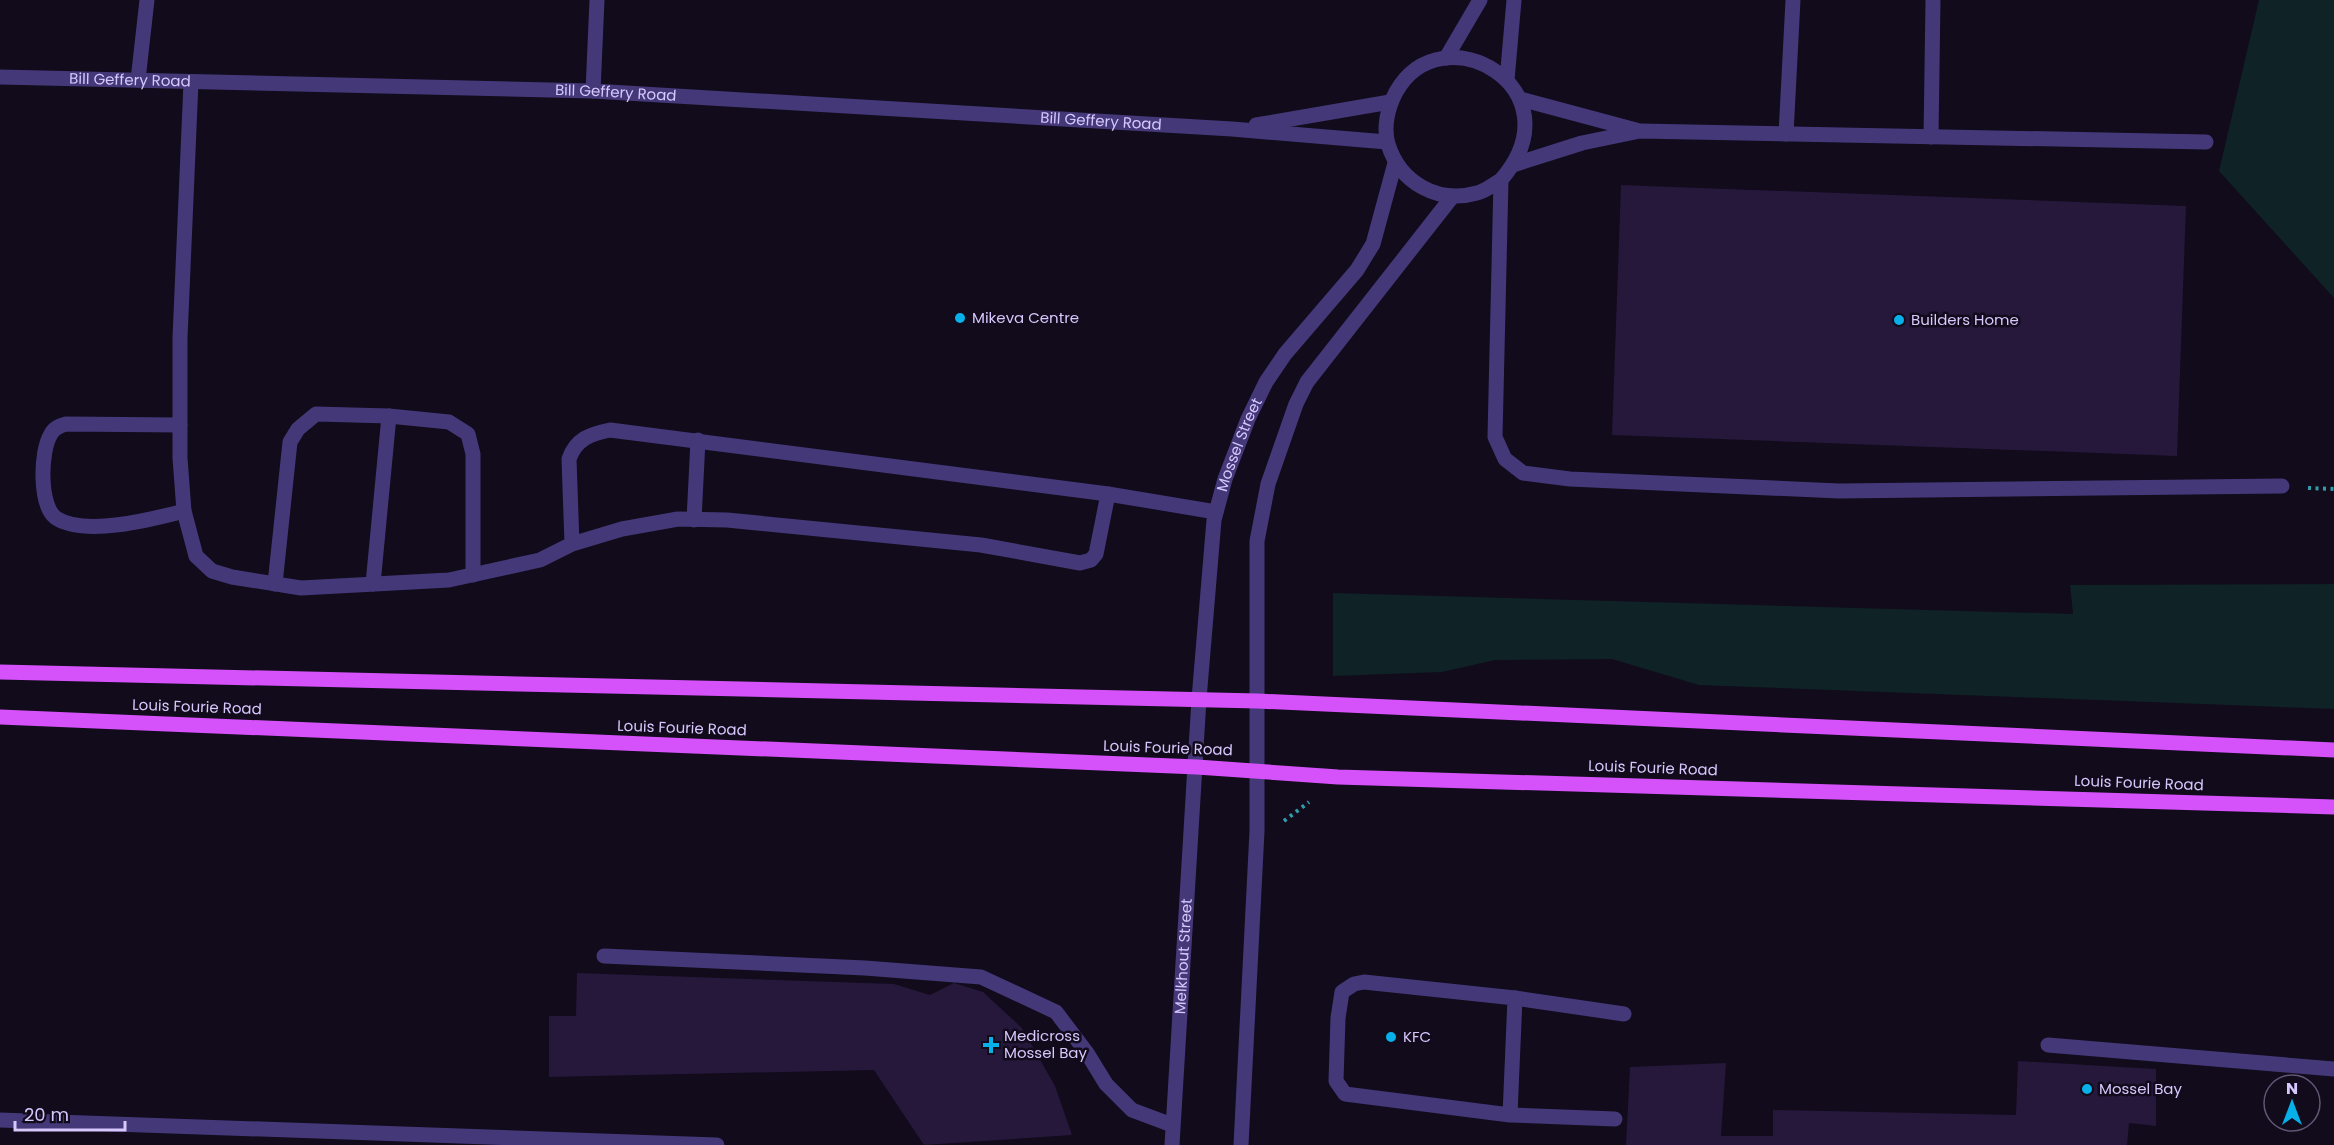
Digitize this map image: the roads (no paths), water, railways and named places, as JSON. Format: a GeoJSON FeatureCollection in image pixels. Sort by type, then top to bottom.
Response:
{"type":"FeatureCollection","features":[{"type":"Feature","properties":{"kind":"main road","name":"Louis Fourie Road"},"geometry":{"type":"LineString","coordinates":[[0,672],[1199,699],[2334,750]]}},
{"type":"Feature","properties":{"kind":"main road","name":"Louis Fourie Road"},"geometry":{"type":"LineString","coordinates":[[0,717],[1197,766],[1338,777],[2334,807]]}},
{"type":"Feature","properties":{"kind":"street"},"geometry":{"type":"LineString","coordinates":[[138,80],[147,0]]}},
{"type":"Feature","properties":{"kind":"street"},"geometry":{"type":"LineString","coordinates":[[593,91],[597,0]]}},
{"type":"Feature","properties":{"kind":"street"},"geometry":{"type":"LineString","coordinates":[[1446,58],[1480,0]]}},
{"type":"Feature","properties":{"kind":"street"},"geometry":{"type":"LineString","coordinates":[[1508,80],[1514,0]]}},
{"type":"Feature","properties":{"kind":"street"},"geometry":{"type":"LineString","coordinates":[[1786,134],[1793,0]]}},
{"type":"Feature","properties":{"kind":"street"},"geometry":{"type":"LineString","coordinates":[[1931,137],[1933,0]]}},
{"type":"Feature","properties":{"kind":"street"},"geometry":{"type":"LineString","coordinates":[[1446,58],[1468,58],[1490,66],[1508,80],[1520,99],[1526,121],[1524,144],[1516,164],[1502,180],[1478,193],[1452,197],[1426,190],[1404,174],[1395,163],[1387,142],[1386,120],[1390,102],[1399,86],[1412,73],[1428,63],[1446,58]]}},
{"type":"Feature","properties":{"kind":"street","name":"Bill Geffery Road"},"geometry":{"type":"LineString","coordinates":[[0,77],[593,91],[1232,129],[1387,142]]}},
{"type":"Feature","properties":{"kind":"street"},"geometry":{"type":"LineString","coordinates":[[191,82],[180,338],[180,425],[184,511],[196,556],[212,570],[232,577],[301,588],[449,580],[540,560],[572,544],[622,529],[678,519],[727,520],[981,545],[1080,563],[1091,560],[1096,554],[1108,494]]}},
{"type":"Feature","properties":{"kind":"street"},"geometry":{"type":"LineString","coordinates":[[1520,99],[1640,131]]}},
{"type":"Feature","properties":{"kind":"street","name":"Bill Geffery Road"},"geometry":{"type":"LineString","coordinates":[[1232,129],[1390,102]]}},
{"type":"Feature","properties":{"kind":"street"},"geometry":{"type":"LineString","coordinates":[[1516,164],[1582,143],[1640,131],[2206,142]]}},
{"type":"Feature","properties":{"kind":"street","name":"Mossel Street"},"geometry":{"type":"LineString","coordinates":[[1197,766],[1199,699],[1210,557],[1216,512],[1225,479],[1248,419],[1266,382],[1285,354],[1357,270],[1373,244],[1395,163]]}},
{"type":"Feature","properties":{"kind":"street"},"geometry":{"type":"LineString","coordinates":[[1502,180],[1495,437],[1505,459],[1523,473],[1570,479],[1839,491],[2282,486]]}},
{"type":"Feature","properties":{"kind":"street"},"geometry":{"type":"LineString","coordinates":[[1241,1145],[1256,849],[1257,541],[1268,484],[1296,404],[1307,382],[1452,197]]}},
{"type":"Feature","properties":{"kind":"street"},"geometry":{"type":"LineString","coordinates":[[275,584],[287,452],[298,429],[316,414],[389,416],[449,422],[468,434],[473,454],[473,575]]}},
{"type":"Feature","properties":{"kind":"street"},"geometry":{"type":"LineString","coordinates":[[373,584],[389,416]]}},
{"type":"Feature","properties":{"kind":"street"},"geometry":{"type":"LineString","coordinates":[[180,425],[66,424],[57,427],[50,435],[44,456],[44,493],[47,508],[56,518],[82,526],[146,521],[184,511]]}},
{"type":"Feature","properties":{"kind":"street"},"geometry":{"type":"LineString","coordinates":[[572,544],[569,459],[573,447],[580,440],[610,430],[1108,494],[1216,512]]}},
{"type":"Feature","properties":{"kind":"street"},"geometry":{"type":"LineString","coordinates":[[694,520],[698,440]]}},
{"type":"Feature","properties":{"kind":"street","name":"Melkhout Street"},"geometry":{"type":"LineString","coordinates":[[1172,1145],[1197,766]]}},
{"type":"Feature","properties":{"kind":"street"},"geometry":{"type":"LineString","coordinates":[[604,957],[866,968],[981,977],[1056,1012],[1087,1053],[1106,1084],[1132,1110],[1172,1125]]}},
{"type":"Feature","properties":{"kind":"street"},"geometry":{"type":"LineString","coordinates":[[1615,1119],[1509,1115],[1345,1094],[1338,1088],[1336,1081],[1338,1018],[1342,992],[1354,984],[1364,982],[1515,998],[1624,1014]]}},
{"type":"Feature","properties":{"kind":"street"},"geometry":{"type":"LineString","coordinates":[[1509,1115],[1515,998]]}},
{"type":"Feature","properties":{"kind":"street"},"geometry":{"type":"LineString","coordinates":[[2049,1046],[2334,1069]]}},
{"type":"Feature","properties":{"kind":"street"},"geometry":{"type":"LineString","coordinates":[[0,1120],[717,1145]]}},
{"type":"Feature","properties":{"kind":"place","name":"Mikeva Centre"},"geometry":{"type":"Point","coordinates":[960,318]}},
{"type":"Feature","properties":{"kind":"place","name":"Builders Home"},"geometry":{"type":"Point","coordinates":[1899,320]}},
{"type":"Feature","properties":{"kind":"place","name":"KFC"},"geometry":{"type":"Point","coordinates":[1391,1037]}},
{"type":"Feature","properties":{"kind":"place","name":"Medicross Mossel Bay"},"geometry":{"type":"Point","coordinates":[991,1045]}},
{"type":"Feature","properties":{"kind":"place","name":"Mossel Bay"},"geometry":{"type":"Point","coordinates":[2087,1089]}}]}
